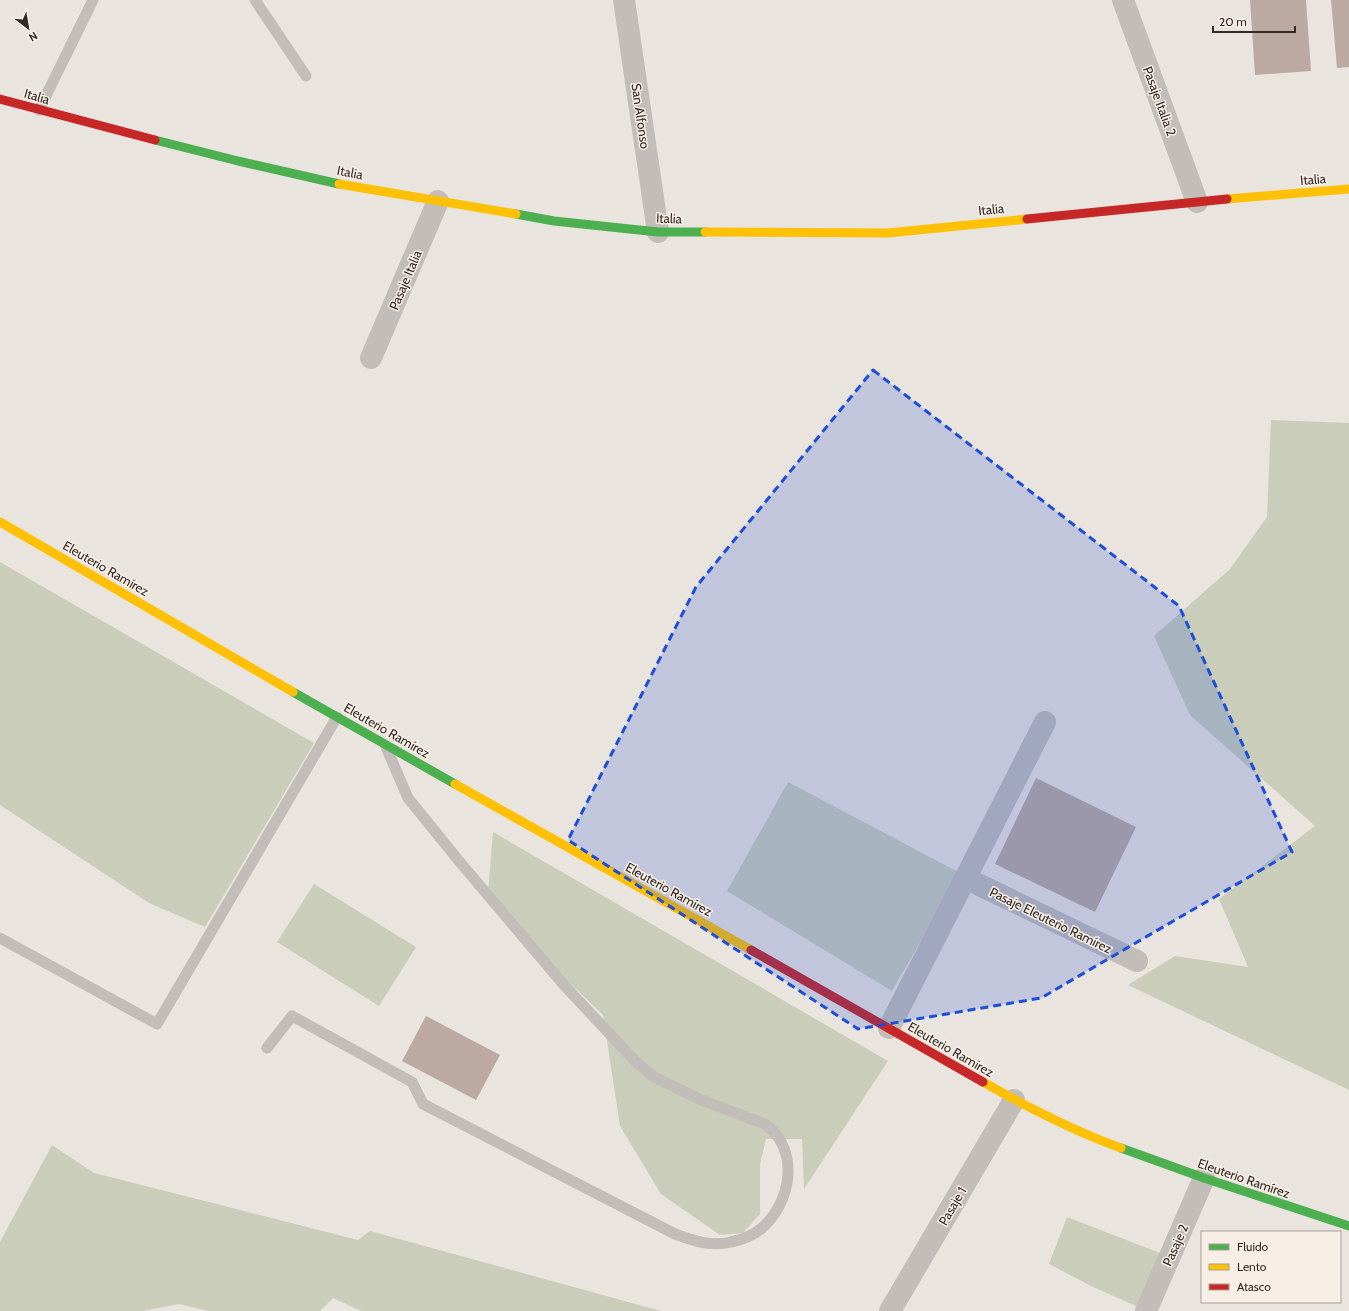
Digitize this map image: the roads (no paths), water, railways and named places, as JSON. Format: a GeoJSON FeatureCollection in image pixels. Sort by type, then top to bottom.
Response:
{"type":"FeatureCollection","features":[{"type":"Feature","properties":{"kind":"street","name":"San Alfonso"},"geometry":{"type":"LineString","coordinates":[[624,0],[658,232]]}},
{"type":"Feature","properties":{"kind":"street","name":"Pasaje Italia 2"},"geometry":{"type":"LineString","coordinates":[[1123,0],[1197,202]]}},
{"type":"Feature","properties":{"kind":"street","name":"Italia"},"geometry":{"type":"LineString","coordinates":[[0,98],[39,110],[238,161],[340,184],[554,221],[658,232],[888,233],[1197,202],[1349,189]]}},
{"type":"Feature","properties":{"kind":"street","name":"Pasaje Italia"},"geometry":{"type":"LineString","coordinates":[[372,358],[438,201]]}},
{"type":"Feature","properties":{"kind":"street","name":"Eleuterio Ramírez"},"geometry":{"type":"LineString","coordinates":[[0,522],[384,744],[1014,1100],[1102,1142],[1204,1178],[1349,1226]]}},
{"type":"Feature","properties":{"kind":"street"},"geometry":{"type":"LineString","coordinates":[[889,1028],[1046,722]]}},
{"type":"Feature","properties":{"kind":"street","name":"Pasaje Eleuterio Ramírez"},"geometry":{"type":"LineString","coordinates":[[965,878],[1137,961]]}},
{"type":"Feature","properties":{"kind":"street","name":"Pasaje 1"},"geometry":{"type":"LineString","coordinates":[[890,1311],[1014,1100]]}},
{"type":"Feature","properties":{"kind":"street","name":"Pasaje 2"},"geometry":{"type":"LineString","coordinates":[[1146,1311],[1204,1178]]}},
{"type":"Feature","properties":{"kind":"lane"},"geometry":{"type":"LineString","coordinates":[[39,110],[93,0]]}},
{"type":"Feature","properties":{"kind":"lane"},"geometry":{"type":"LineString","coordinates":[[255,0],[306,76]]}},
{"type":"Feature","properties":{"kind":"lane"},"geometry":{"type":"LineString","coordinates":[[0,938],[157,1024],[337,717]]}},
{"type":"Feature","properties":{"kind":"lane"},"geometry":{"type":"LineString","coordinates":[[267,1048],[292,1016],[412,1082],[422,1104],[661,1227],[675,1234],[696,1241],[709,1244],[720,1244],[746,1237],[761,1229],[769,1221],[783,1198],[788,1182],[788,1166],[786,1153],[779,1138],[773,1130],[765,1124],[699,1099],[654,1077],[635,1061],[563,984],[458,861],[408,798],[384,744]]}}]}
